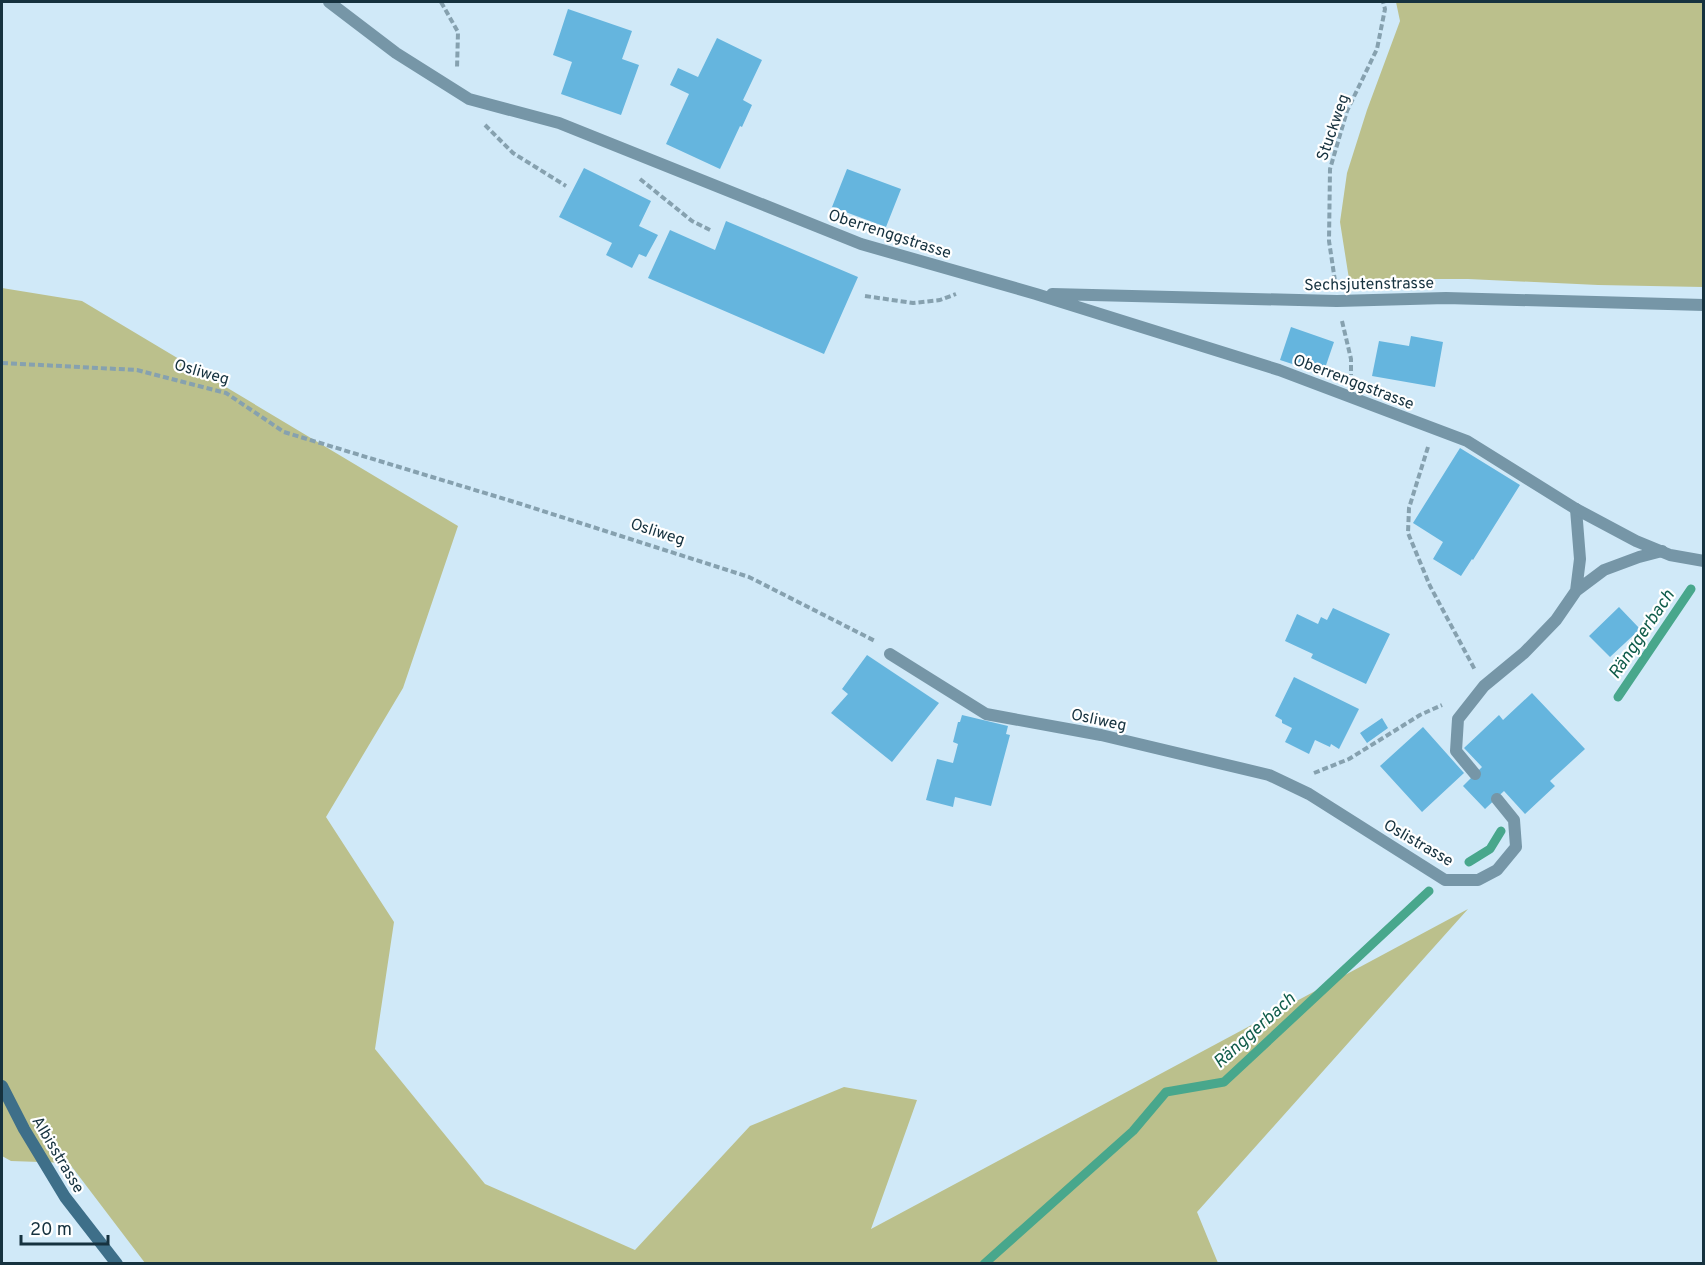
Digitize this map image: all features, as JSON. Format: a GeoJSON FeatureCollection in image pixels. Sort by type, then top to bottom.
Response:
{"type":"FeatureCollection","features":[{"type":"Feature","properties":{"kind":"main road","name":"Albisstrasse"},"geometry":{"type":"LineString","coordinates":[[2,1086],[24,1129],[65,1197],[117,1263]]}},
{"type":"Feature","properties":{"kind":"street","name":"Oberrenggstrasse"},"geometry":{"type":"LineString","coordinates":[[329,2],[396,53],[470,99],[558,123],[861,244],[1036,294],[1279,370],[1467,441],[1576,509],[1636,541],[1670,555],[1704,561]]}},
{"type":"Feature","properties":{"kind":"street","name":"Sechsjutenstrasse"},"geometry":{"type":"LineString","coordinates":[[1036,294],[1337,301],[1446,298],[1704,305]]}},
{"type":"Feature","properties":{"kind":"street"},"geometry":{"type":"LineString","coordinates":[[1576,509],[1580,559],[1576,591]]}},
{"type":"Feature","properties":{"kind":"street"},"geometry":{"type":"LineString","coordinates":[[1475,774],[1456,751],[1458,719],[1484,686],[1524,653],[1556,620],[1576,591],[1604,570],[1639,556],[1662,551]]}},
{"type":"Feature","properties":{"kind":"street","name":"Osliweg"},"geometry":{"type":"LineString","coordinates":[[890,654],[986,714],[1101,735],[1269,775],[1287,784]]}},
{"type":"Feature","properties":{"kind":"street","name":"Oslistrasse"},"geometry":{"type":"LineString","coordinates":[[1287,784],[1309,794],[1445,880],[1478,880],[1497,870],[1516,847],[1514,820],[1497,799]]}},
{"type":"Feature","properties":{"kind":"path"},"geometry":{"type":"LineString","coordinates":[[441,2],[458,32],[455,90]]}},
{"type":"Feature","properties":{"kind":"path","name":"Stuckweg"},"geometry":{"type":"LineString","coordinates":[[1350,397],[1351,359],[1337,301],[1329,241],[1330,169],[1347,111],[1377,49],[1385,9],[1383,2]]}},
{"type":"Feature","properties":{"kind":"path"},"geometry":{"type":"LineString","coordinates":[[470,99],[487,128],[513,153],[566,186]]}},
{"type":"Feature","properties":{"kind":"path"},"geometry":{"type":"LineString","coordinates":[[639,178],[692,221],[712,231]]}},
{"type":"Feature","properties":{"kind":"path"},"geometry":{"type":"LineString","coordinates":[[865,296],[913,303],[940,300],[961,291],[980,278]]}},
{"type":"Feature","properties":{"kind":"path","name":"Osliweg"},"geometry":{"type":"LineString","coordinates":[[2,363],[137,370],[226,393],[284,432],[521,504],[749,577],[874,640],[890,654]]}},
{"type":"Feature","properties":{"kind":"path"},"geometry":{"type":"LineString","coordinates":[[1434,429],[1409,507],[1408,533],[1430,586],[1484,686]]}},
{"type":"Feature","properties":{"kind":"path"},"geometry":{"type":"LineString","coordinates":[[1287,784],[1349,759],[1420,716],[1452,701]]}},
{"type":"Feature","properties":{"kind":"green space"},"geometry":{"type":"Polygon","coordinates":[[[1396,2],[1703,2],[1703,287],[1468,279],[1349,279],[1340,222],[1347,173],[1367,110],[1400,21],[1396,2]]]}},
{"type":"Feature","properties":{"kind":"green space"},"geometry":{"type":"Polygon","coordinates":[[[2,288],[82,301],[458,526],[403,688],[326,817],[394,922],[375,1049],[485,1184],[635,1250],[750,1126],[844,1087],[917,1100],[871,1229],[1468,909],[1197,1212],[1218,1263],[145,1263],[69,1163],[11,1161],[2,1156],[2,288]]]}},
{"type":"Feature","properties":{"kind":"building"},"geometry":{"type":"Polygon","coordinates":[[[568,9],[632,31],[622,59],[639,65],[621,115],[561,94],[572,62],[553,55],[568,9]]]}},
{"type":"Feature","properties":{"kind":"building"},"geometry":{"type":"Polygon","coordinates":[[[717,38],[762,60],[743,100],[752,105],[720,169],[666,144],[689,94],[670,85],[678,68],[698,77],[717,38]]]}},
{"type":"Feature","properties":{"kind":"building"},"geometry":{"type":"Polygon","coordinates":[[[584,168],[651,201],[639,226],[658,235],[646,257],[639,254],[632,268],[606,255],[612,243],[559,217],[584,168]]]}},
{"type":"Feature","properties":{"kind":"building"},"geometry":{"type":"Polygon","coordinates":[[[847,169],[901,189],[886,227],[832,207],[847,169]]]}},
{"type":"Feature","properties":{"kind":"building"},"geometry":{"type":"Polygon","coordinates":[[[726,221],[858,277],[824,354],[648,278],[670,230],[715,250],[726,221]]]}},
{"type":"Feature","properties":{"kind":"building"},"geometry":{"type":"Polygon","coordinates":[[[1291,327],[1334,342],[1323,374],[1280,360],[1291,327]]]}},
{"type":"Feature","properties":{"kind":"building"},"geometry":{"type":"Polygon","coordinates":[[[1411,336],[1443,342],[1435,387],[1372,376],[1379,341],[1409,346],[1411,336]]]}},
{"type":"Feature","properties":{"kind":"building"},"geometry":{"type":"Polygon","coordinates":[[[1460,448],[1520,485],[1461,576],[1433,559],[1443,542],[1413,523],[1460,448]]]}},
{"type":"Feature","properties":{"kind":"building"},"geometry":{"type":"Polygon","coordinates":[[[1619,607],[1640,629],[1610,657],[1589,636],[1619,607]]]}},
{"type":"Feature","properties":{"kind":"building"},"geometry":{"type":"Polygon","coordinates":[[[1333,608],[1390,634],[1366,684],[1311,658],[1313,654],[1285,641],[1297,614],[1318,624],[1321,617],[1327,620],[1333,608]]]}},
{"type":"Feature","properties":{"kind":"building"},"geometry":{"type":"Polygon","coordinates":[[[867,655],[939,703],[892,762],[831,713],[848,694],[842,689],[867,655]]]}},
{"type":"Feature","properties":{"kind":"building"},"geometry":{"type":"Polygon","coordinates":[[[1294,677],[1359,709],[1339,749],[1331,744],[1330,747],[1315,740],[1309,754],[1285,742],[1292,728],[1275,716],[1294,677]]]}},
{"type":"Feature","properties":{"kind":"building"},"geometry":{"type":"Polygon","coordinates":[[[1532,693],[1585,749],[1550,781],[1555,786],[1525,814],[1504,791],[1485,809],[1463,786],[1482,767],[1464,748],[1499,715],[1503,720],[1532,693]]]}},
{"type":"Feature","properties":{"kind":"building"},"geometry":{"type":"Polygon","coordinates":[[[962,715],[1008,726],[1006,734],[1010,735],[991,806],[955,797],[953,807],[926,800],[937,759],[953,763],[958,744],[953,742],[962,715]]]}},
{"type":"Feature","properties":{"kind":"building"},"geometry":{"type":"Polygon","coordinates":[[[1382,718],[1388,728],[1367,743],[1360,733],[1382,718]]]}},
{"type":"Feature","properties":{"kind":"building"},"geometry":{"type":"Polygon","coordinates":[[[1423,727],[1464,773],[1422,812],[1380,766],[1423,727]]]}},
{"type":"Feature","properties":{"kind":"waterway","name":"Ränggerbach"},"geometry":{"type":"LineString","coordinates":[[1618,697],[1691,589]]}},
{"type":"Feature","properties":{"kind":"waterway","name":"Ränggerbach"},"geometry":{"type":"LineString","coordinates":[[1469,862],[1490,849],[1501,831]]}},
{"type":"Feature","properties":{"kind":"waterway","name":"Ränggerbach"},"geometry":{"type":"LineString","coordinates":[[984,1264],[1133,1131],[1166,1092],[1224,1082],[1429,891]]}}]}
